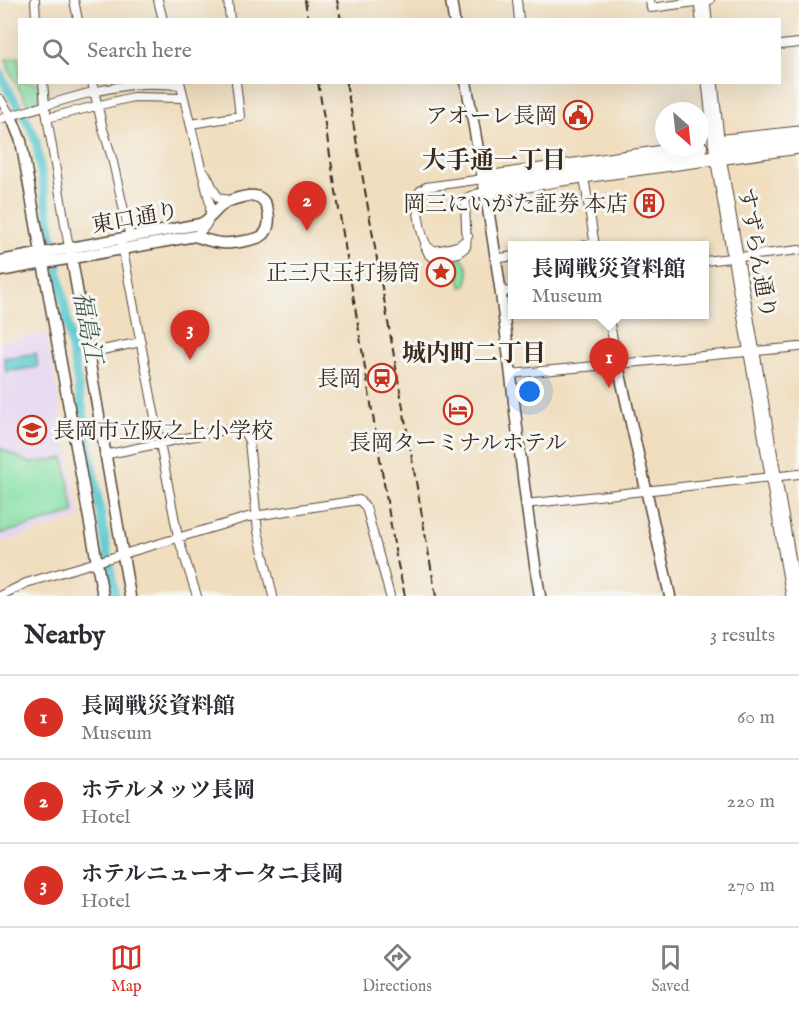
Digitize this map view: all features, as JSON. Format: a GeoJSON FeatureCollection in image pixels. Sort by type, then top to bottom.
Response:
{"type":"FeatureCollection","features":[{"type":"Feature","properties":{"kind":"highway"},"geometry":{"type":"LineString","coordinates":[[704,18],[705,0]]}},
{"type":"Feature","properties":{"kind":"highway","name":"すずらん通り"},"geometry":{"type":"LineString","coordinates":[[710,84],[717,150],[794,596]]}},
{"type":"Feature","properties":{"kind":"highway"},"geometry":{"type":"LineString","coordinates":[[717,150],[799,134]]}},
{"type":"Feature","properties":{"kind":"highway"},"geometry":{"type":"LineString","coordinates":[[717,150],[799,146]]}},
{"type":"Feature","properties":{"kind":"main road"},"geometry":{"type":"LineString","coordinates":[[709,149],[717,150]]}},
{"type":"Feature","properties":{"kind":"main road"},"geometry":{"type":"LineString","coordinates":[[484,185],[584,177],[717,150]]}},
{"type":"Feature","properties":{"kind":"main road"},"geometry":{"type":"LineString","coordinates":[[484,185],[655,155]]}},
{"type":"Feature","properties":{"kind":"street"},"geometry":{"type":"LineString","coordinates":[[34,0],[36,18]]}},
{"type":"Feature","properties":{"kind":"street"},"geometry":{"type":"LineString","coordinates":[[74,0],[78,18]]}},
{"type":"Feature","properties":{"kind":"street"},"geometry":{"type":"LineString","coordinates":[[158,0],[162,18]]}},
{"type":"Feature","properties":{"kind":"street"},"geometry":{"type":"LineString","coordinates":[[228,0],[230,18]]}},
{"type":"Feature","properties":{"kind":"street"},"geometry":{"type":"LineString","coordinates":[[451,0],[454,18]]}},
{"type":"Feature","properties":{"kind":"street"},"geometry":{"type":"LineString","coordinates":[[517,0],[519,18]]}},
{"type":"Feature","properties":{"kind":"street"},"geometry":{"type":"LineString","coordinates":[[650,0],[651,8],[705,0]]}},
{"type":"Feature","properties":{"kind":"street"},"geometry":{"type":"LineString","coordinates":[[781,45],[799,43]]}},
{"type":"Feature","properties":{"kind":"street"},"geometry":{"type":"LineString","coordinates":[[43,84],[41,107],[47,118],[120,555],[130,596]]}},
{"type":"Feature","properties":{"kind":"street"},"geometry":{"type":"LineString","coordinates":[[92,84],[112,158],[125,238],[123,250],[178,537],[197,596]]}},
{"type":"Feature","properties":{"kind":"street"},"geometry":{"type":"LineString","coordinates":[[8,117],[94,93],[145,84],[180,84],[202,169],[211,219]]}},
{"type":"Feature","properties":{"kind":"street"},"geometry":{"type":"LineString","coordinates":[[191,124],[240,116],[236,84]]}},
{"type":"Feature","properties":{"kind":"street"},"geometry":{"type":"LineString","coordinates":[[466,84],[501,293],[525,504],[540,596]]}},
{"type":"Feature","properties":{"kind":"street"},"geometry":{"type":"LineString","coordinates":[[47,118],[140,96],[184,98]]}},
{"type":"Feature","properties":{"kind":"street"},"geometry":{"type":"LineString","coordinates":[[0,99],[21,141],[100,560],[103,596]]}},
{"type":"Feature","properties":{"kind":"street"},"geometry":{"type":"LineString","coordinates":[[195,236],[221,243],[255,239],[263,235],[269,224],[266,206],[261,198],[256,196],[229,200],[218,198],[209,177],[202,169]]}},
{"type":"Feature","properties":{"kind":"street"},"geometry":{"type":"LineString","coordinates":[[584,177],[595,241]]}},
{"type":"Feature","properties":{"kind":"street"},"geometry":{"type":"LineString","coordinates":[[484,185],[467,198],[465,204],[468,236],[464,243],[434,250],[424,243],[416,197],[420,191],[426,188],[484,185]]}},
{"type":"Feature","properties":{"kind":"street"},"geometry":{"type":"LineString","coordinates":[[195,236],[204,230],[229,200]]}},
{"type":"Feature","properties":{"kind":"street","name":"東口通り"},"geometry":{"type":"LineString","coordinates":[[68,254],[125,238],[194,226],[211,219]]}},
{"type":"Feature","properties":{"kind":"street","name":"東口通り"},"geometry":{"type":"LineString","coordinates":[[68,254],[123,250],[195,236]]}},
{"type":"Feature","properties":{"kind":"street"},"geometry":{"type":"LineString","coordinates":[[709,260],[799,250]]}},
{"type":"Feature","properties":{"kind":"street"},"geometry":{"type":"LineString","coordinates":[[0,261],[68,254]]}},
{"type":"Feature","properties":{"kind":"street"},"geometry":{"type":"LineString","coordinates":[[495,259],[508,257]]}},
{"type":"Feature","properties":{"kind":"street"},"geometry":{"type":"LineString","coordinates":[[0,271],[44,258]]}},
{"type":"Feature","properties":{"kind":"street"},"geometry":{"type":"LineString","coordinates":[[501,293],[508,291]]}},
{"type":"Feature","properties":{"kind":"street"},"geometry":{"type":"LineString","coordinates":[[609,319],[670,596]]}},
{"type":"Feature","properties":{"kind":"street"},"geometry":{"type":"LineString","coordinates":[[88,353],[141,342]]}},
{"type":"Feature","properties":{"kind":"street"},"geometry":{"type":"LineString","coordinates":[[510,374],[799,346]]}},
{"type":"Feature","properties":{"kind":"street"},"geometry":{"type":"LineString","coordinates":[[104,455],[238,427],[243,430],[247,434],[253,466],[258,531],[273,596]]}},
{"type":"Feature","properties":{"kind":"street"},"geometry":{"type":"LineString","coordinates":[[525,504],[799,474]]}},
{"type":"Feature","properties":{"kind":"street"},"geometry":{"type":"LineString","coordinates":[[0,596],[26,583],[248,517],[359,500],[366,507],[390,596]]}},
{"type":"Feature","properties":{"kind":"shaded area","name":"長岡市立阪之上小学校"},"geometry":{"type":"Polygon","coordinates":[[[46,333],[80,518],[0,542],[0,342],[46,333]]]}},
{"type":"Feature","properties":{"kind":"green space"},"geometry":{"type":"Polygon","coordinates":[[[18,57],[18,84],[39,84],[40,102],[28,105],[10,72],[6,59],[18,57]]]}},
{"type":"Feature","properties":{"kind":"green space"},"geometry":{"type":"Polygon","coordinates":[[[457,257],[464,260],[468,271],[467,283],[461,287],[457,257]]]}},
{"type":"Feature","properties":{"kind":"green space"},"geometry":{"type":"Polygon","coordinates":[[[0,448],[30,463],[64,458],[74,513],[0,534],[0,448]]]}},
{"type":"Feature","properties":{"kind":"water"},"geometry":{"type":"Polygon","coordinates":[[[36,353],[38,367],[6,372],[4,358],[36,353]]]}},
{"type":"Feature","properties":{"kind":"waterway","name":"福島江"},"geometry":{"type":"LineString","coordinates":[[0,73],[29,125],[36,143],[115,596]]}},
{"type":"Feature","properties":{"kind":"railway"},"geometry":{"type":"LineString","coordinates":[[305,0],[308,18]]}},
{"type":"Feature","properties":{"kind":"railway"},"geometry":{"type":"LineString","coordinates":[[337,0],[341,18]]}},
{"type":"Feature","properties":{"kind":"railway"},"geometry":{"type":"LineString","coordinates":[[318,84],[396,556],[405,596]]}},
{"type":"Feature","properties":{"kind":"railway"},"geometry":{"type":"LineString","coordinates":[[346,84],[436,596]]}},
{"type":"Feature","properties":{"kind":"place","name":"アオーレ長岡"},"geometry":{"type":"Point","coordinates":[578,115]}},
{"type":"Feature","properties":{"kind":"place","name":"岡三にいがた証券 本店"},"geometry":{"type":"Point","coordinates":[649,203]}},
{"type":"Feature","properties":{"kind":"place","name":"ホテルメッツ長岡"},"geometry":{"type":"Point","coordinates":[307,231]}},
{"type":"Feature","properties":{"kind":"place","name":"正三尺玉打揚筒"},"geometry":{"type":"Point","coordinates":[441,272]}},
{"type":"Feature","properties":{"kind":"place","name":"ホテルニューオータニ長岡"},"geometry":{"type":"Point","coordinates":[190,360]}},
{"type":"Feature","properties":{"kind":"place","name":"長岡"},"geometry":{"type":"Point","coordinates":[382,378]}},
{"type":"Feature","properties":{"kind":"place","name":"長岡戦災資料館"},"geometry":{"type":"Point","coordinates":[609,388]}},
{"type":"Feature","properties":{"kind":"place","name":"長岡ターミナルホテル"},"geometry":{"type":"Point","coordinates":[458,410]}},
{"type":"Feature","properties":{"kind":"place","name":"長岡市立阪之上小学校"},"geometry":{"type":"Point","coordinates":[32,430]}},
{"type":"Feature","properties":{"kind":"district","name":"大手通一丁目"},"geometry":{"type":"Point","coordinates":[494,160]}},
{"type":"Feature","properties":{"kind":"district","name":"城内町二丁目"},"geometry":{"type":"Point","coordinates":[474,353]}}]}
